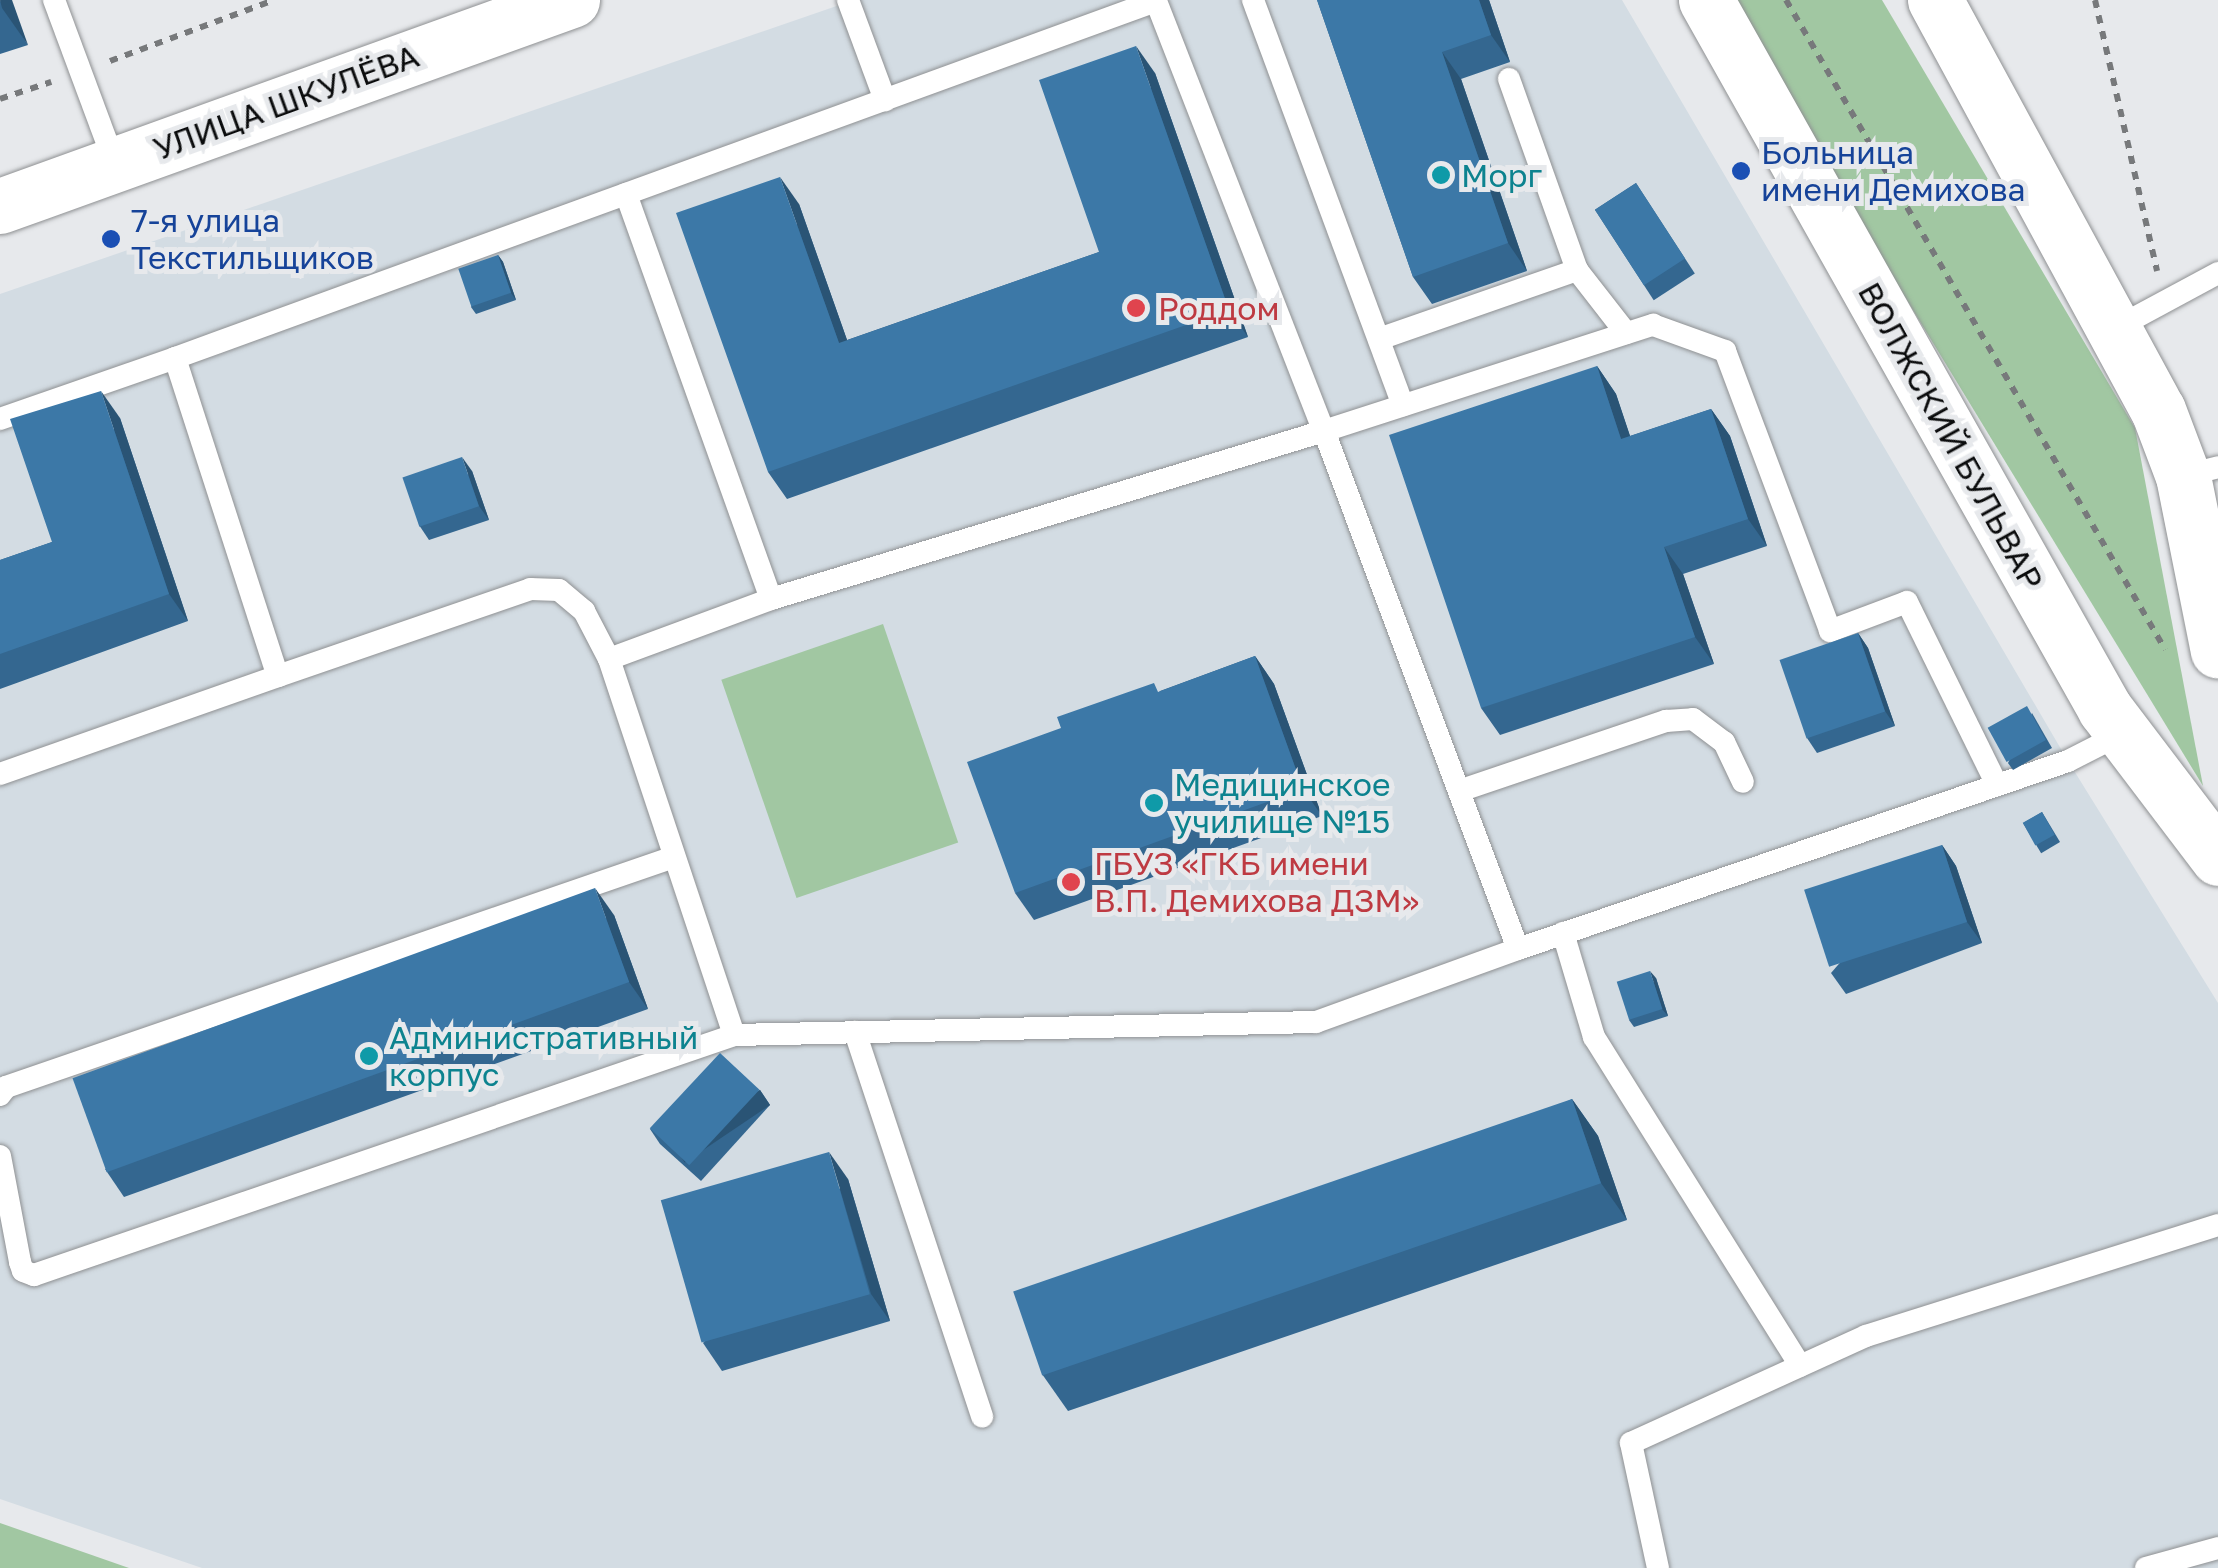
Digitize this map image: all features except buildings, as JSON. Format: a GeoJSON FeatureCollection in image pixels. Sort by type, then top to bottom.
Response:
{"type":"FeatureCollection","features":[{"type":"Feature","properties":{"kind":"main road","name":"УЛИЦА ШКУЛЁВА"},"geometry":{"type":"LineString","coordinates":[[0,206],[572,0]]}},
{"type":"Feature","properties":{"kind":"main road","name":"ВОЛЖСКИЙ БУЛЬВАР"},"geometry":{"type":"LineString","coordinates":[[1706,0],[2121,734],[2218,858]]}},
{"type":"Feature","properties":{"kind":"main road"},"geometry":{"type":"LineString","coordinates":[[1935,0],[2158,410],[2200,471],[2192,651]]}},
{"type":"Feature","properties":{"kind":"lane"},"geometry":{"type":"LineString","coordinates":[[54,0],[115,164]]}},
{"type":"Feature","properties":{"kind":"lane"},"geometry":{"type":"LineString","coordinates":[[848,0],[885,100]]}},
{"type":"Feature","properties":{"kind":"lane"},"geometry":{"type":"LineString","coordinates":[[1253,0],[1403,405]]}},
{"type":"Feature","properties":{"kind":"lane"},"geometry":{"type":"LineString","coordinates":[[0,419],[1156,1],[1324,431],[1518,949]]}},
{"type":"Feature","properties":{"kind":"lane"},"geometry":{"type":"LineString","coordinates":[[1508,79],[1578,270],[1626,333]]}},
{"type":"Feature","properties":{"kind":"lane"},"geometry":{"type":"LineString","coordinates":[[626,194],[771,599]]}},
{"type":"Feature","properties":{"kind":"lane"},"geometry":{"type":"LineString","coordinates":[[1379,339],[1578,270]]}},
{"type":"Feature","properties":{"kind":"lane"},"geometry":{"type":"LineString","coordinates":[[2114,329],[2218,272]]}},
{"type":"Feature","properties":{"kind":"lane"},"geometry":{"type":"LineString","coordinates":[[608,658],[771,599],[1324,431],[1653,325],[1724,350],[1830,630],[1907,602],[1997,785]]}},
{"type":"Feature","properties":{"kind":"lane"},"geometry":{"type":"LineString","coordinates":[[176,358],[278,676]]}},
{"type":"Feature","properties":{"kind":"lane"},"geometry":{"type":"LineString","coordinates":[[0,774],[530,589],[559,590],[584,611],[608,658],[734,1035]]}},
{"type":"Feature","properties":{"kind":"lane"},"geometry":{"type":"LineString","coordinates":[[1458,791],[1666,721],[1693,719],[1724,742],[1743,782]]}},
{"type":"Feature","properties":{"kind":"lane"},"geometry":{"type":"LineString","coordinates":[[0,1156],[20,1262],[23,1271],[34,1275],[734,1035],[1316,1022],[1562,933],[2068,761],[2121,734]]}},
{"type":"Feature","properties":{"kind":"lane"},"geometry":{"type":"LineString","coordinates":[[0,1096],[6,1086],[674,857]]}},
{"type":"Feature","properties":{"kind":"lane"},"geometry":{"type":"LineString","coordinates":[[1562,933],[1594,1037],[1800,1366]]}},
{"type":"Feature","properties":{"kind":"lane"},"geometry":{"type":"LineString","coordinates":[[855,1032],[982,1417]]}},
{"type":"Feature","properties":{"kind":"lane"},"geometry":{"type":"LineString","coordinates":[[1658,1568],[1632,1443],[1866,1336],[2218,1225]]}},
{"type":"Feature","properties":{"kind":"lane"},"geometry":{"type":"LineString","coordinates":[[2146,1568],[2218,1548]]}},
{"type":"Feature","properties":{"kind":"path"},"geometry":{"type":"LineString","coordinates":[[0,99],[274,0]]}},
{"type":"Feature","properties":{"kind":"path"},"geometry":{"type":"LineString","coordinates":[[1786,0],[2192,651]]}},
{"type":"Feature","properties":{"kind":"path"},"geometry":{"type":"LineString","coordinates":[[2094,0],[2164,302]]}},
{"type":"Feature","properties":{"kind":"shaded area","name":"ГБУЗ «ГКБ имени В.П. Демихова ДЗМ»"},"geometry":{"type":"Polygon","coordinates":[[[854,0],[1622,0],[2068,761],[2218,1003],[2218,1568],[202,1568],[0,1499],[0,294],[854,0]]]}},
{"type":"Feature","properties":{"kind":"green space"},"geometry":{"type":"Polygon","coordinates":[[[1724,0],[1882,0],[2135,428],[2203,786],[1724,0]]]}},
{"type":"Feature","properties":{"kind":"green space"},"geometry":{"type":"Polygon","coordinates":[[[883,624],[958,842],[797,898],[721,680],[883,624]]]}},
{"type":"Feature","properties":{"kind":"green space"},"geometry":{"type":"Polygon","coordinates":[[[0,1523],[129,1568],[0,1568],[0,1523]]]}},
{"type":"Feature","properties":{"kind":"place","name":"Больница имени Демихова"},"geometry":{"type":"Point","coordinates":[1741,171]}},
{"type":"Feature","properties":{"kind":"place","name":"Морг"},"geometry":{"type":"Point","coordinates":[1441,175]}},
{"type":"Feature","properties":{"kind":"place","name":"7-я улица Текстильщиков"},"geometry":{"type":"Point","coordinates":[111,239]}},
{"type":"Feature","properties":{"kind":"place","name":"Роддом"},"geometry":{"type":"Point","coordinates":[1136,308]}},
{"type":"Feature","properties":{"kind":"place","name":"Медицинское училище №15"},"geometry":{"type":"Point","coordinates":[1154,803]}},
{"type":"Feature","properties":{"kind":"place","name":"ГБУЗ «ГКБ имени В.П. Демихова ДЗМ»"},"geometry":{"type":"Point","coordinates":[1071,882]}},
{"type":"Feature","properties":{"kind":"place","name":"Административный корпус"},"geometry":{"type":"Point","coordinates":[369,1056]}}]}
